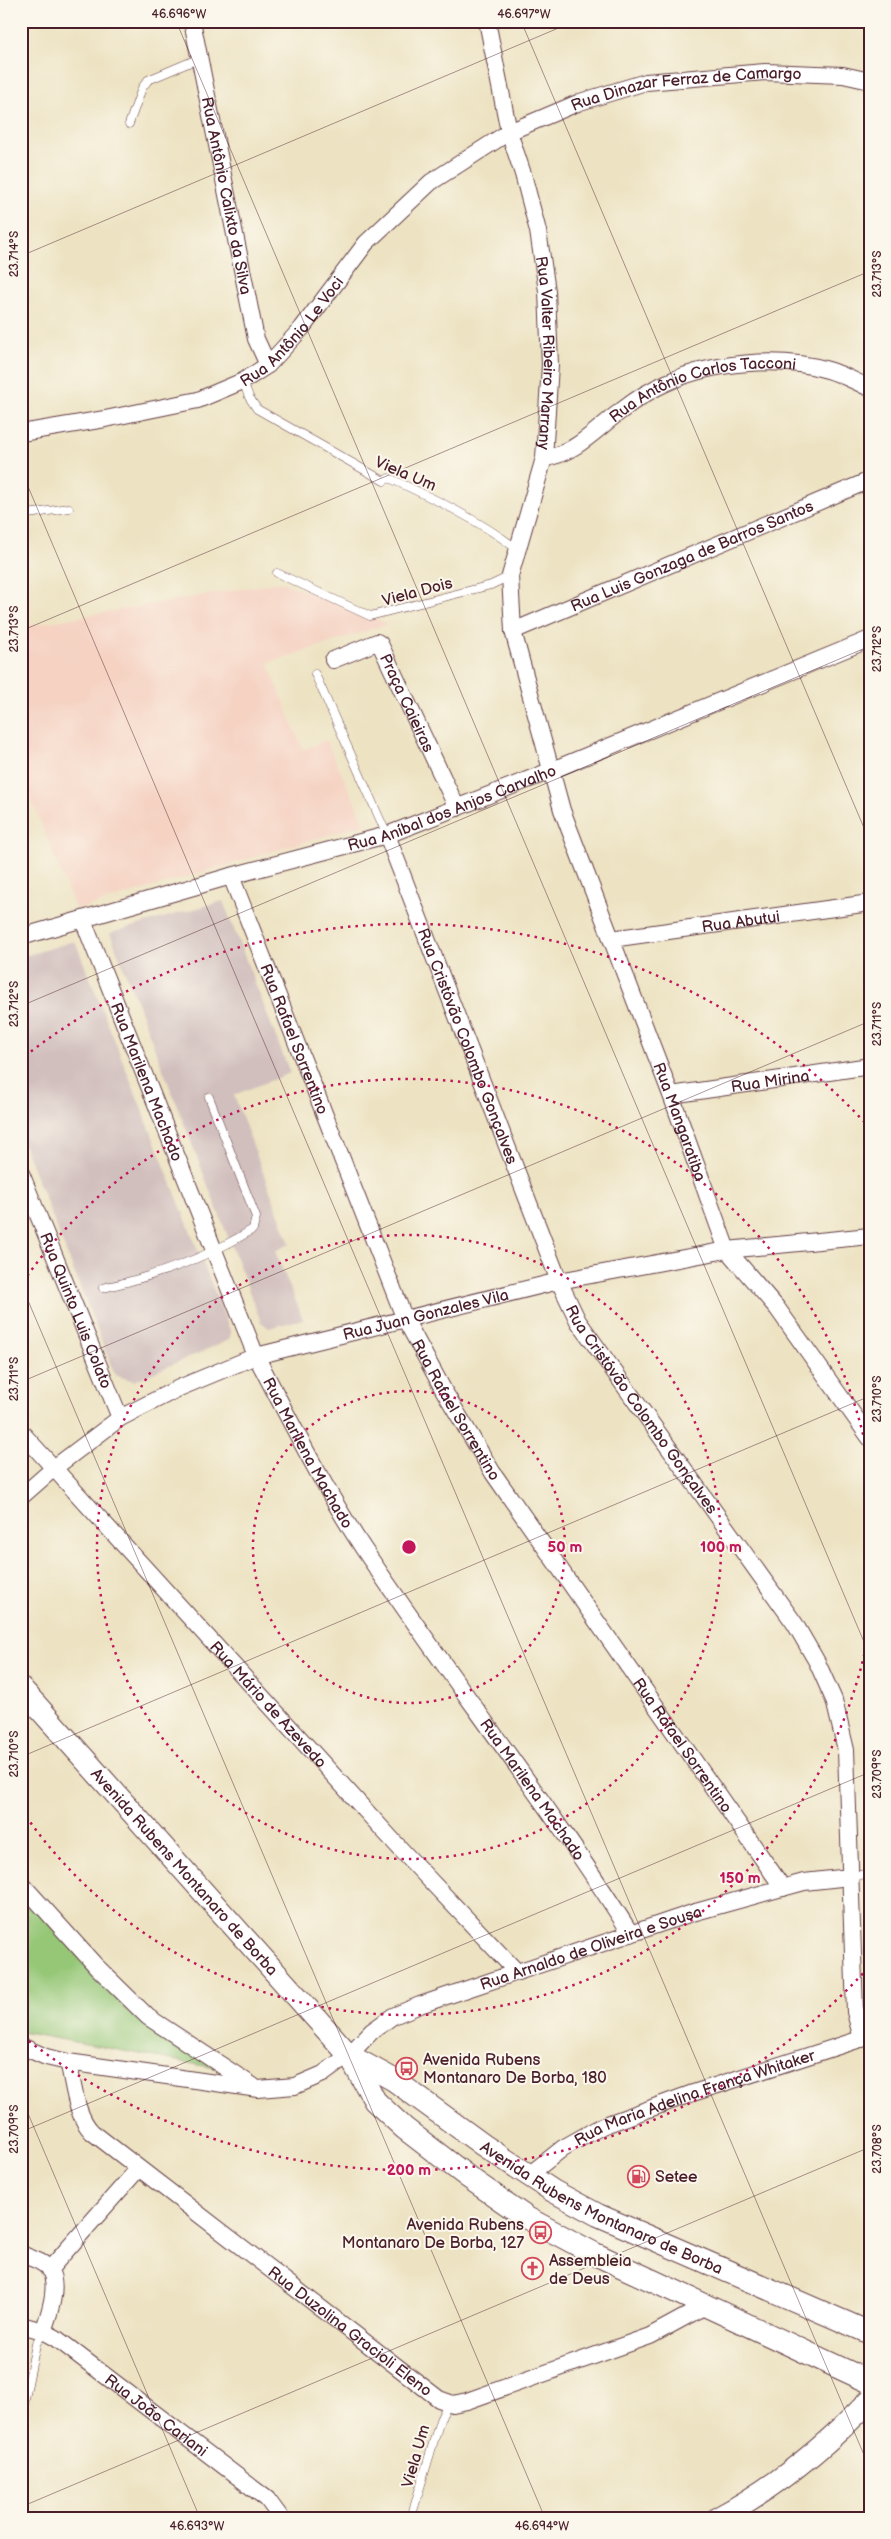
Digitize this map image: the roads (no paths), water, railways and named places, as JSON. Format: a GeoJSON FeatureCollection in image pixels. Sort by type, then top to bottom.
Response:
{"type":"FeatureCollection","features":[{"type":"Feature","properties":{"kind":"street","name":"Rua Antônio Calixto da Silva"},"geometry":{"type":"LineString","coordinates":[[192,21],[256,339],[268,366]]}},
{"type":"Feature","properties":{"kind":"street","name":"Rua Valter Ribeiro Marrany"},"geometry":{"type":"LineString","coordinates":[[487,21],[509,132],[523,174],[538,231],[547,291],[550,365],[544,458],[510,576],[513,631],[550,771]]}},
{"type":"Feature","properties":{"kind":"street","name":"Rua Dinazar Ferraz de Camargo"},"geometry":{"type":"LineString","coordinates":[[509,132],[580,102],[646,82],[765,72],[843,75],[870,81]]}},
{"type":"Feature","properties":{"kind":"street","name":"Rua Antônio Le Voci"},"geometry":{"type":"LineString","coordinates":[[21,433],[105,419],[198,400],[243,381],[268,366],[302,328],[366,244],[431,182],[509,132]]}},
{"type":"Feature","properties":{"kind":"street","name":"Rua Antônio Carlos Tacconi"},"geometry":{"type":"LineString","coordinates":[[544,458],[562,455],[635,400],[666,382],[696,372],[739,364],[795,364],[828,370],[870,388]]}},
{"type":"Feature","properties":{"kind":"street","name":"Rua Luis Gonzaga de Barros Santos"},"geometry":{"type":"LineString","coordinates":[[513,631],[870,480]]}},
{"type":"Feature","properties":{"kind":"street","name":"Rua Aníbal dos Anjos Carvalho"},"geometry":{"type":"LineString","coordinates":[[21,937],[231,876],[387,835],[550,771],[870,640]]}},
{"type":"Feature","properties":{"kind":"street","name":"Praça Caieiras"},"geometry":{"type":"LineString","coordinates":[[333,660],[377,642],[380,644],[457,808]]}},
{"type":"Feature","properties":{"kind":"street","name":"Rua Mangaratiba"},"geometry":{"type":"LineString","coordinates":[[550,771],[727,1250],[777,1308],[870,1438]]}},
{"type":"Feature","properties":{"kind":"street","name":"Rua Cristóvão Colombo Gonçalves"},"geometry":{"type":"LineString","coordinates":[[387,835],[559,1281],[578,1321],[794,1624],[817,1662],[834,1700],[846,1750],[855,2012],[866,2038]]}},
{"type":"Feature","properties":{"kind":"street","name":"Rua Rafael Sorrentino"},"geometry":{"type":"LineString","coordinates":[[231,876],[404,1317],[444,1390],[493,1472],[783,1888]]}},
{"type":"Feature","properties":{"kind":"street","name":"Rua Abutui"},"geometry":{"type":"LineString","coordinates":[[611,939],[870,903]]}},
{"type":"Feature","properties":{"kind":"street","name":"Rua Marilena Machado"},"geometry":{"type":"LineString","coordinates":[[83,920],[256,1356],[362,1546],[569,1839],[631,1934]]}},
{"type":"Feature","properties":{"kind":"street","name":"Rua Mirina"},"geometry":{"type":"LineString","coordinates":[[671,1095],[870,1066]]}},
{"type":"Feature","properties":{"kind":"street","name":"Rua Quinto Luis Colato"},"geometry":{"type":"LineString","coordinates":[[21,1173],[120,1418]]}},
{"type":"Feature","properties":{"kind":"street","name":"Rua Juan Gonzales Vila"},"geometry":{"type":"LineString","coordinates":[[21,1497],[54,1468],[120,1418],[178,1388],[256,1356],[404,1317],[559,1281],[727,1250],[870,1236]]}},
{"type":"Feature","properties":{"kind":"street","name":"Rua Mário de Azevedo"},"geometry":{"type":"LineString","coordinates":[[21,1432],[406,1855],[517,1972]]}},
{"type":"Feature","properties":{"kind":"street","name":"Avenida Rubens Montanaro de Borba"},"geometry":{"type":"LineString","coordinates":[[21,1688],[349,2055],[376,2101],[404,2128],[468,2178],[527,2218],[595,2254],[870,2382]]}},
{"type":"Feature","properties":{"kind":"street","name":"Rua Arnaldo de Oliveira e Sousa"},"geometry":{"type":"LineString","coordinates":[[21,2046],[46,2057],[68,2062],[258,2089],[296,2086],[323,2074],[349,2055],[372,2031],[393,2016],[420,2005],[692,1913],[804,1882],[850,1877]]}},
{"type":"Feature","properties":{"kind":"street"},"geometry":{"type":"LineString","coordinates":[[21,1883],[96,1966],[148,2017],[258,2089]]}},
{"type":"Feature","properties":{"kind":"street","name":"Rua Maria Adelina França Whitaker"},"geometry":{"type":"LineString","coordinates":[[529,2175],[563,2148],[602,2126],[693,2093],[866,2038]]}},
{"type":"Feature","properties":{"kind":"street","name":"Avenida Rubens Montanaro de Borba"},"geometry":{"type":"LineString","coordinates":[[349,2055],[394,2080],[483,2145],[529,2175],[598,2215],[870,2333]]}},
{"type":"Feature","properties":{"kind":"street","name":"Rua Duzolina Gracioli Eleno"},"geometry":{"type":"LineString","coordinates":[[68,2062],[85,2125],[138,2169],[439,2399],[448,2403],[467,2401],[650,2336],[708,2305]]}},
{"type":"Feature","properties":{"kind":"street"},"geometry":{"type":"LineString","coordinates":[[50,2270],[138,2169]]}},
{"type":"Feature","properties":{"kind":"street"},"geometry":{"type":"LineString","coordinates":[[21,2254],[50,2270],[53,2282],[50,2312],[43,2331]]}},
{"type":"Feature","properties":{"kind":"street","name":"Rua João Cariani"},"geometry":{"type":"LineString","coordinates":[[21,2325],[43,2331],[72,2350],[267,2500],[282,2518]]}},
{"type":"Feature","properties":{"kind":"street"},"geometry":{"type":"LineString","coordinates":[[718,2518],[759,2495],[848,2423],[870,2400]]}},
{"type":"Feature","properties":{"kind":"street"},"geometry":{"type":"LineString","coordinates":[[848,2423],[870,2417]]}},
{"type":"Feature","properties":{"kind":"lane"},"geometry":{"type":"LineString","coordinates":[[129,124],[142,88],[148,80],[200,58]]}},
{"type":"Feature","properties":{"kind":"lane","name":"Viela Um"},"geometry":{"type":"LineString","coordinates":[[243,381],[249,397],[257,409],[384,481],[389,478],[425,495],[505,539],[518,549]]}},
{"type":"Feature","properties":{"kind":"lane"},"geometry":{"type":"LineString","coordinates":[[21,515],[69,508]]}},
{"type":"Feature","properties":{"kind":"lane","name":"Viela Dois"},"geometry":{"type":"LineString","coordinates":[[277,572],[370,616],[491,585],[510,576]]}},
{"type":"Feature","properties":{"kind":"lane"},"geometry":{"type":"LineString","coordinates":[[315,674],[387,835]]}},
{"type":"Feature","properties":{"kind":"lane"},"geometry":{"type":"LineString","coordinates":[[103,1288],[158,1274],[214,1251],[253,1229],[256,1217],[209,1097]]}},
{"type":"Feature","properties":{"kind":"lane"},"geometry":{"type":"LineString","coordinates":[[850,1877],[870,1874]]}},
{"type":"Feature","properties":{"kind":"lane"},"geometry":{"type":"LineString","coordinates":[[21,2418],[36,2344],[43,2331]]}},
{"type":"Feature","properties":{"kind":"lane","name":"Viela Um"},"geometry":{"type":"LineString","coordinates":[[411,2518],[440,2420],[448,2403]]}},
{"type":"Feature","properties":{"kind":"place","name":"Avenida Rubens Montanaro De Borba, 180"},"geometry":{"type":"Point","coordinates":[407,2068]}},
{"type":"Feature","properties":{"kind":"place","name":"Setee"},"geometry":{"type":"Point","coordinates":[639,2176]}},
{"type":"Feature","properties":{"kind":"place","name":"Avenida Rubens Montanaro De Borba, 127"},"geometry":{"type":"Point","coordinates":[540,2233]}},
{"type":"Feature","properties":{"kind":"place","name":"Assembleia de Deus"},"geometry":{"type":"Point","coordinates":[533,2269]}}]}
